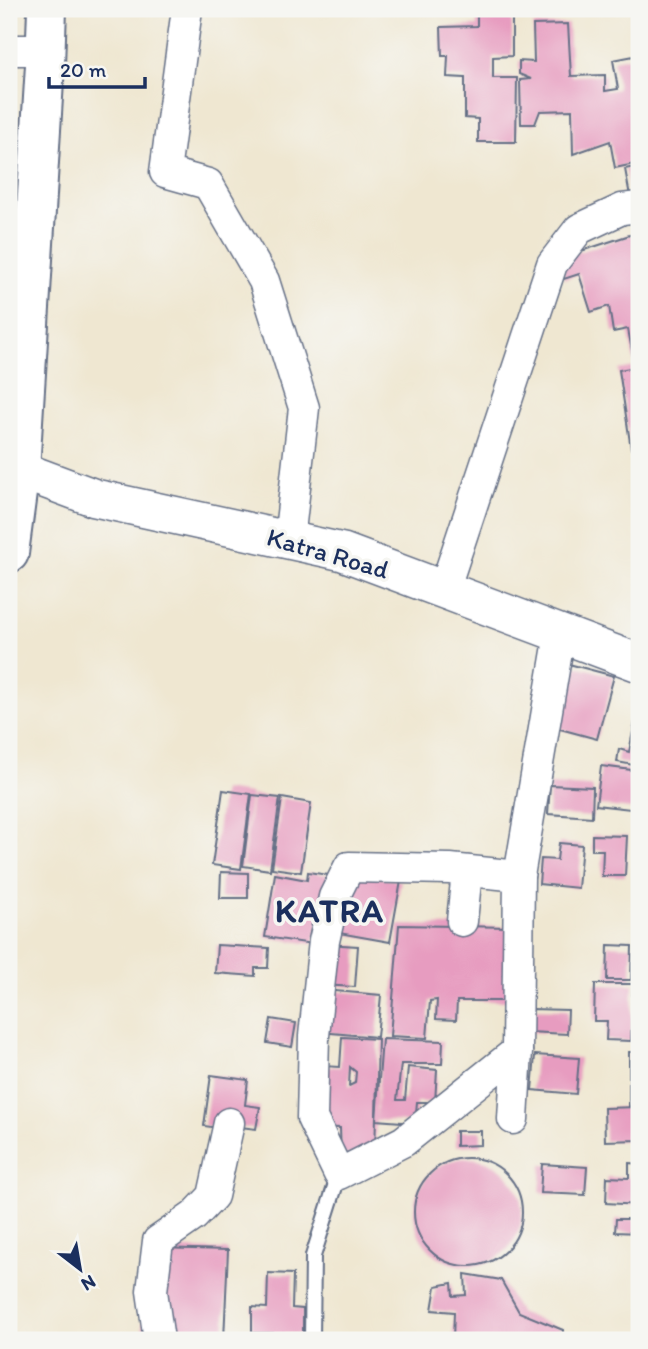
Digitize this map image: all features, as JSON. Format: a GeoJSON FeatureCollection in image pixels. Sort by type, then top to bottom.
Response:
{"type":"FeatureCollection","features":[{"type":"Feature","properties":{"kind":"main road"},"geometry":{"type":"LineString","coordinates":[[9,553],[27,50],[47,9]]}},
{"type":"Feature","properties":{"kind":"street"},"geometry":{"type":"LineString","coordinates":[[187,9],[165,172],[208,184],[264,281],[304,408],[289,540]]}},
{"type":"Feature","properties":{"kind":"street"},"geometry":{"type":"LineString","coordinates":[[444,590],[552,264],[579,229],[622,209],[639,207]]}},
{"type":"Feature","properties":{"kind":"street","name":"Katra Road"},"geometry":{"type":"LineString","coordinates":[[14,470],[95,498],[343,552],[639,663]]}},
{"type":"Feature","properties":{"kind":"street"},"geometry":{"type":"LineString","coordinates":[[513,1119],[517,1051],[519,876],[560,634]]}},
{"type":"Feature","properties":{"kind":"street"},"geometry":{"type":"LineString","coordinates":[[517,1051],[404,1141],[339,1174],[312,1118],[314,1036],[324,941],[334,897],[349,867],[467,871],[519,876]]}},
{"type":"Feature","properties":{"kind":"street"},"geometry":{"type":"LineString","coordinates":[[462,921],[467,871]]}},
{"type":"Feature","properties":{"kind":"street"},"geometry":{"type":"LineString","coordinates":[[159,1340],[152,1291],[158,1241],[194,1216],[213,1196],[229,1124]]}},
{"type":"Feature","properties":{"kind":"lane"},"geometry":{"type":"LineString","coordinates":[[312,1340],[313,1256],[339,1174]]}},
{"type":"Feature","properties":{"kind":"building"},"geometry":{"type":"Polygon","coordinates":[[[477,13],[512,13],[512,56],[493,57],[493,78],[517,78],[516,142],[478,142],[478,119],[465,118],[465,78],[447,77],[448,56],[442,56],[441,27],[477,26],[477,13]]]}},
{"type":"Feature","properties":{"kind":"building"},"geometry":{"type":"Polygon","coordinates":[[[568,24],[571,76],[605,75],[605,91],[618,89],[613,60],[639,55],[639,163],[615,168],[610,141],[573,154],[572,110],[540,111],[535,124],[521,124],[520,80],[531,79],[519,74],[519,61],[534,62],[533,25],[568,24]]]}},
{"type":"Feature","properties":{"kind":"building"},"geometry":{"type":"Polygon","coordinates":[[[639,166],[639,194],[630,196],[625,169],[639,166]]]}},
{"type":"Feature","properties":{"kind":"building"},"geometry":{"type":"Polygon","coordinates":[[[639,232],[639,448],[631,449],[619,370],[635,367],[628,329],[613,332],[609,306],[591,312],[579,274],[564,279],[563,257],[639,232]]]}},
{"type":"Feature","properties":{"kind":"building"},"geometry":{"type":"Polygon","coordinates":[[[565,663],[614,676],[597,739],[549,726],[565,663]]]}},
{"type":"Feature","properties":{"kind":"building"},"geometry":{"type":"Polygon","coordinates":[[[638,706],[639,766],[617,762],[619,749],[629,752],[638,706]]]}},
{"type":"Feature","properties":{"kind":"building"},"geometry":{"type":"Polygon","coordinates":[[[601,766],[639,771],[639,810],[596,805],[601,766]]]}},
{"type":"Feature","properties":{"kind":"building"},"geometry":{"type":"Polygon","coordinates":[[[550,785],[593,787],[592,817],[548,814],[550,785]]]}},
{"type":"Feature","properties":{"kind":"building"},"geometry":{"type":"Polygon","coordinates":[[[223,790],[251,794],[241,869],[212,865],[223,790]]]}},
{"type":"Feature","properties":{"kind":"building"},"geometry":{"type":"Polygon","coordinates":[[[252,795],[280,798],[270,870],[243,866],[252,795]]]}},
{"type":"Feature","properties":{"kind":"building"},"geometry":{"type":"Polygon","coordinates":[[[282,798],[311,803],[301,872],[272,868],[282,798]]]}},
{"type":"Feature","properties":{"kind":"building"},"geometry":{"type":"Polygon","coordinates":[[[592,835],[627,836],[625,876],[602,876],[603,850],[592,850],[592,835]]]}},
{"type":"Feature","properties":{"kind":"building"},"geometry":{"type":"Polygon","coordinates":[[[559,843],[582,845],[578,888],[539,884],[541,859],[557,860],[559,843]]]}},
{"type":"Feature","properties":{"kind":"building"},"geometry":{"type":"Polygon","coordinates":[[[221,872],[248,873],[248,898],[220,898],[221,872]]]}},
{"type":"Feature","properties":{"kind":"building"},"geometry":{"type":"Polygon","coordinates":[[[308,872],[336,876],[312,944],[265,937],[275,874],[307,880],[308,872]]]}},
{"type":"Feature","properties":{"kind":"building"},"geometry":{"type":"Polygon","coordinates":[[[349,873],[401,881],[390,942],[339,933],[349,873]]]}},
{"type":"Feature","properties":{"kind":"building"},"geometry":{"type":"Polygon","coordinates":[[[399,925],[512,927],[509,1001],[457,1001],[456,1020],[436,1019],[437,1000],[430,1001],[427,1038],[390,1036],[399,925]]]}},
{"type":"Feature","properties":{"kind":"building"},"geometry":{"type":"Polygon","coordinates":[[[325,944],[358,946],[355,987],[322,985],[325,944]]]}},
{"type":"Feature","properties":{"kind":"building"},"geometry":{"type":"Polygon","coordinates":[[[217,945],[269,948],[268,968],[255,968],[255,976],[215,973],[217,945]]]}},
{"type":"Feature","properties":{"kind":"building"},"geometry":{"type":"Polygon","coordinates":[[[608,945],[632,946],[631,980],[607,980],[608,945]]]}},
{"type":"Feature","properties":{"kind":"building"},"geometry":{"type":"Polygon","coordinates":[[[595,984],[633,984],[631,1041],[606,1040],[607,1021],[594,1021],[595,984]]]}},
{"type":"Feature","properties":{"kind":"building"},"geometry":{"type":"Polygon","coordinates":[[[323,990],[381,995],[377,1037],[320,1032],[323,990]]]}},
{"type":"Feature","properties":{"kind":"building"},"geometry":{"type":"Polygon","coordinates":[[[530,1009],[568,1010],[567,1034],[529,1032],[530,1009]]]}},
{"type":"Feature","properties":{"kind":"building"},"geometry":{"type":"Polygon","coordinates":[[[271,1019],[296,1023],[292,1047],[267,1043],[271,1019]]]}},
{"type":"Feature","properties":{"kind":"building"},"geometry":{"type":"Polygon","coordinates":[[[342,1037],[378,1039],[375,1154],[341,1155],[340,1128],[319,1127],[324,1066],[340,1067],[342,1037]],[[350,1067],[349,1086],[355,1083],[356,1072],[350,1067]]]}},
{"type":"Feature","properties":{"kind":"building"},"geometry":{"type":"Polygon","coordinates":[[[382,1039],[443,1041],[442,1064],[401,1064],[397,1100],[405,1100],[408,1067],[437,1070],[435,1102],[417,1102],[415,1123],[376,1120],[382,1039]]]}},
{"type":"Feature","properties":{"kind":"building"},"geometry":{"type":"Polygon","coordinates":[[[629,1052],[639,1052],[639,1106],[629,1106],[629,1052]]]}},
{"type":"Feature","properties":{"kind":"building"},"geometry":{"type":"Polygon","coordinates":[[[535,1055],[579,1058],[576,1094],[532,1090],[535,1055]]]}},
{"type":"Feature","properties":{"kind":"building"},"geometry":{"type":"Polygon","coordinates":[[[211,1075],[248,1080],[245,1105],[260,1107],[256,1129],[240,1127],[240,1131],[204,1126],[211,1075]]]}},
{"type":"Feature","properties":{"kind":"building"},"geometry":{"type":"Polygon","coordinates":[[[639,1107],[639,1140],[605,1141],[604,1108],[639,1107]]]}},
{"type":"Feature","properties":{"kind":"building"},"geometry":{"type":"Polygon","coordinates":[[[456,1131],[481,1131],[481,1145],[456,1146],[456,1131]]]}},
{"type":"Feature","properties":{"kind":"building"},"geometry":{"type":"Polygon","coordinates":[[[468,1158],[489,1162],[506,1174],[518,1191],[522,1212],[518,1233],[506,1250],[489,1262],[468,1266],[447,1262],[430,1250],[418,1233],[414,1212],[418,1191],[430,1174],[447,1162],[468,1158]]]}},
{"type":"Feature","properties":{"kind":"building"},"geometry":{"type":"Polygon","coordinates":[[[629,1163],[639,1164],[639,1205],[606,1203],[607,1177],[629,1178],[629,1163]]]}},
{"type":"Feature","properties":{"kind":"building"},"geometry":{"type":"Polygon","coordinates":[[[542,1164],[587,1167],[585,1195],[540,1193],[542,1164]]]}},
{"type":"Feature","properties":{"kind":"building"},"geometry":{"type":"Polygon","coordinates":[[[616,1219],[639,1219],[639,1233],[615,1232],[616,1219]]]}},
{"type":"Feature","properties":{"kind":"building"},"geometry":{"type":"Polygon","coordinates":[[[156,1248],[228,1250],[224,1340],[142,1340],[144,1299],[156,1248]]]}},
{"type":"Feature","properties":{"kind":"building"},"geometry":{"type":"Polygon","coordinates":[[[268,1273],[293,1274],[292,1308],[303,1309],[303,1334],[252,1333],[252,1307],[267,1308],[268,1273]]]}},
{"type":"Feature","properties":{"kind":"building"},"geometry":{"type":"Polygon","coordinates":[[[465,1274],[501,1280],[519,1312],[563,1330],[563,1340],[453,1340],[454,1312],[432,1310],[436,1286],[452,1283],[453,1296],[466,1295],[465,1274]]]}},
{"type":"Feature","properties":{"kind":"district","name":"KATRA"},"geometry":{"type":"Point","coordinates":[330,910]}}]}
